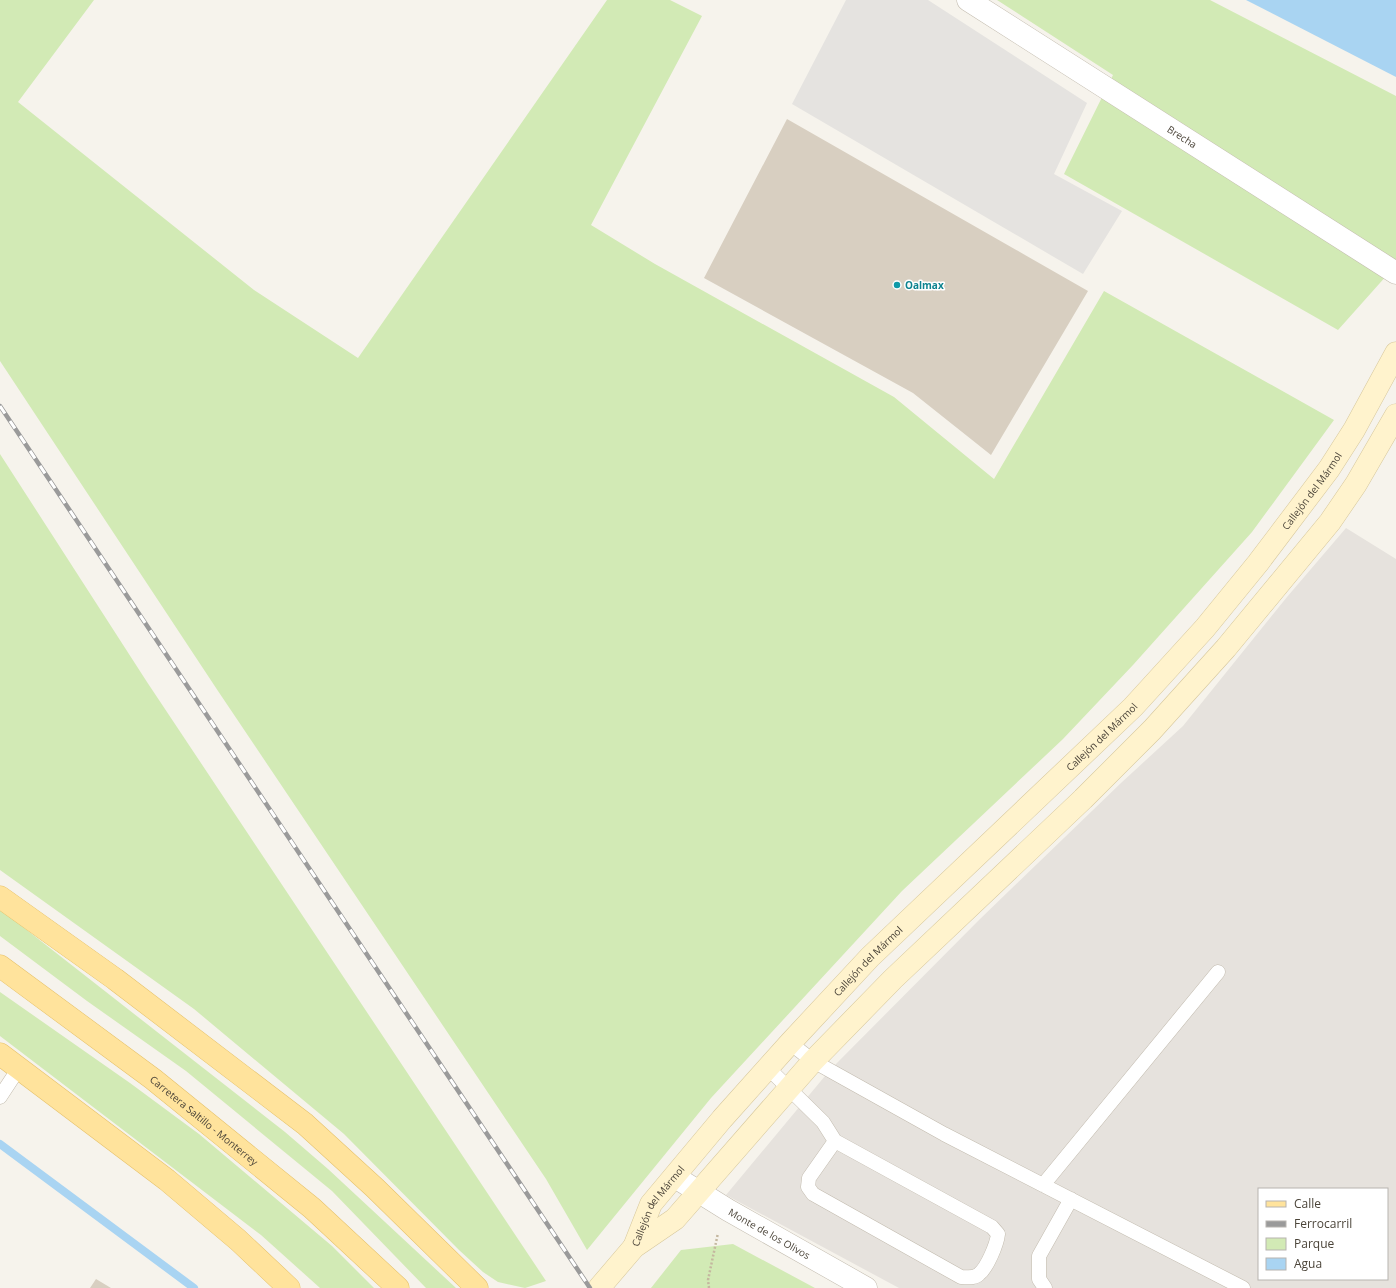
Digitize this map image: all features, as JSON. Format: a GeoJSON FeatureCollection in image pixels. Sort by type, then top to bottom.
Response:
{"type":"FeatureCollection","features":[{"type":"Feature","properties":{"kind":"main road"},"geometry":{"type":"LineString","coordinates":[[0,897],[115,979],[305,1124],[375,1188],[477,1288]]}},
{"type":"Feature","properties":{"kind":"main road","name":"Carretera Saltillo - Monterrey"},"geometry":{"type":"LineString","coordinates":[[0,966],[153,1079],[233,1143],[312,1208],[398,1288]]}},
{"type":"Feature","properties":{"kind":"main road"},"geometry":{"type":"LineString","coordinates":[[0,1054],[167,1180],[238,1240],[289,1288]]}},
{"type":"Feature","properties":{"kind":"street","name":"Brecha"},"geometry":{"type":"LineString","coordinates":[[968,0],[1396,273]]}},
{"type":"Feature","properties":{"kind":"street","name":"Callejón del Mármol"},"geometry":{"type":"LineString","coordinates":[[634,1247],[651,1204],[675,1177],[722,1118],[790,1043],[870,957],[1133,707],[1205,628],[1258,563],[1328,469],[1354,430],[1396,353]]}},
{"type":"Feature","properties":{"kind":"street","name":"Callejón del Mármol"},"geometry":{"type":"LineString","coordinates":[[634,1247],[675,1218],[813,1061],[893,979],[1083,799],[1152,730],[1226,648],[1330,522],[1364,470],[1396,415]]}},
{"type":"Feature","properties":{"kind":"street"},"geometry":{"type":"LineString","coordinates":[[1060,777],[1083,799]]}},
{"type":"Feature","properties":{"kind":"street","name":"Monte de los Olivos"},"geometry":{"type":"LineString","coordinates":[[675,1177],[697,1192],[866,1288]]}},
{"type":"Feature","properties":{"kind":"street"},"geometry":{"type":"LineString","coordinates":[[599,1288],[634,1247]]}},
{"type":"Feature","properties":{"kind":"lane"},"geometry":{"type":"LineString","coordinates":[[1043,1184],[1218,972]]}},
{"type":"Feature","properties":{"kind":"lane"},"geometry":{"type":"LineString","coordinates":[[790,1043],[813,1061],[944,1134],[1243,1288]]}},
{"type":"Feature","properties":{"kind":"lane"},"geometry":{"type":"LineString","coordinates":[[0,1097],[19,1068]]}},
{"type":"Feature","properties":{"kind":"lane"},"geometry":{"type":"LineString","coordinates":[[768,1068],[824,1122],[835,1140],[992,1227],[998,1234],[997,1243],[980,1274],[972,1278],[961,1277],[813,1194],[808,1187],[809,1178],[835,1140]]}},
{"type":"Feature","properties":{"kind":"lane"},"geometry":{"type":"LineString","coordinates":[[1045,1288],[1039,1279],[1039,1256],[1071,1199]]}},
{"type":"Feature","properties":{"kind":"path"},"geometry":{"type":"LineString","coordinates":[[709,1288],[708,1280],[716,1239],[728,1210]]}},
{"type":"Feature","properties":{"kind":"shaded area"},"geometry":{"type":"Polygon","coordinates":[[[846,0],[928,0],[1087,103],[1054,174],[1122,211],[1083,274],[792,104],[846,0]]]}},
{"type":"Feature","properties":{"kind":"shaded area"},"geometry":{"type":"Polygon","coordinates":[[[1346,528],[1396,559],[1396,1288],[899,1288],[726,1195],[830,1070],[980,919],[1121,783],[1183,726],[1287,597],[1346,528]]]}},
{"type":"Feature","properties":{"kind":"green space"},"geometry":{"type":"Polygon","coordinates":[[[0,0],[94,0],[18,102],[254,290],[358,358],[607,0],[670,0],[702,16],[591,225],[655,264],[894,397],[994,479],[1104,291],[1334,420],[1252,532],[1133,665],[1063,739],[902,891],[711,1098],[587,1250],[546,1179],[218,691],[0,361],[0,0]]]}},
{"type":"Feature","properties":{"kind":"green space"},"geometry":{"type":"Polygon","coordinates":[[[997,0],[1210,0],[1396,96],[1396,265],[1338,330],[1064,174],[1113,75],[997,0]]]}},
{"type":"Feature","properties":{"kind":"green space"},"geometry":{"type":"Polygon","coordinates":[[[0,454],[147,682],[546,1281],[525,1288],[498,1282],[483,1272],[459,1250],[344,1134],[194,1009],[0,870],[0,454]]]}},
{"type":"Feature","properties":{"kind":"green space"},"geometry":{"type":"Polygon","coordinates":[[[0,909],[285,1132],[328,1169],[456,1288],[426,1288],[332,1191],[186,1071],[87,1001],[0,936],[0,909]]]}},
{"type":"Feature","properties":{"kind":"green space"},"geometry":{"type":"Polygon","coordinates":[[[0,992],[130,1083],[199,1134],[332,1246],[374,1288],[320,1288],[261,1235],[0,1036],[0,992]]]}},
{"type":"Feature","properties":{"kind":"green space"},"geometry":{"type":"Polygon","coordinates":[[[733,1244],[815,1288],[651,1288],[681,1250],[733,1244]]]}},
{"type":"Feature","properties":{"kind":"water"},"geometry":{"type":"Polygon","coordinates":[[[1246,0],[1396,0],[1396,77],[1246,0]]]}},
{"type":"Feature","properties":{"kind":"building","name":"Oalmax"},"geometry":{"type":"Polygon","coordinates":[[[787,119],[1088,291],[991,455],[913,393],[704,278],[787,119]]]}},
{"type":"Feature","properties":{"kind":"building"},"geometry":{"type":"Polygon","coordinates":[[[96,1279],[111,1288],[90,1288],[96,1279]]]}},
{"type":"Feature","properties":{"kind":"waterway"},"geometry":{"type":"LineString","coordinates":[[0,1144],[194,1288]]}},
{"type":"Feature","properties":{"kind":"railway"},"geometry":{"type":"LineString","coordinates":[[0,406],[590,1288]]}},
{"type":"Feature","properties":{"kind":"place","name":"Oalmax"},"geometry":{"type":"Point","coordinates":[897,285]}}]}
